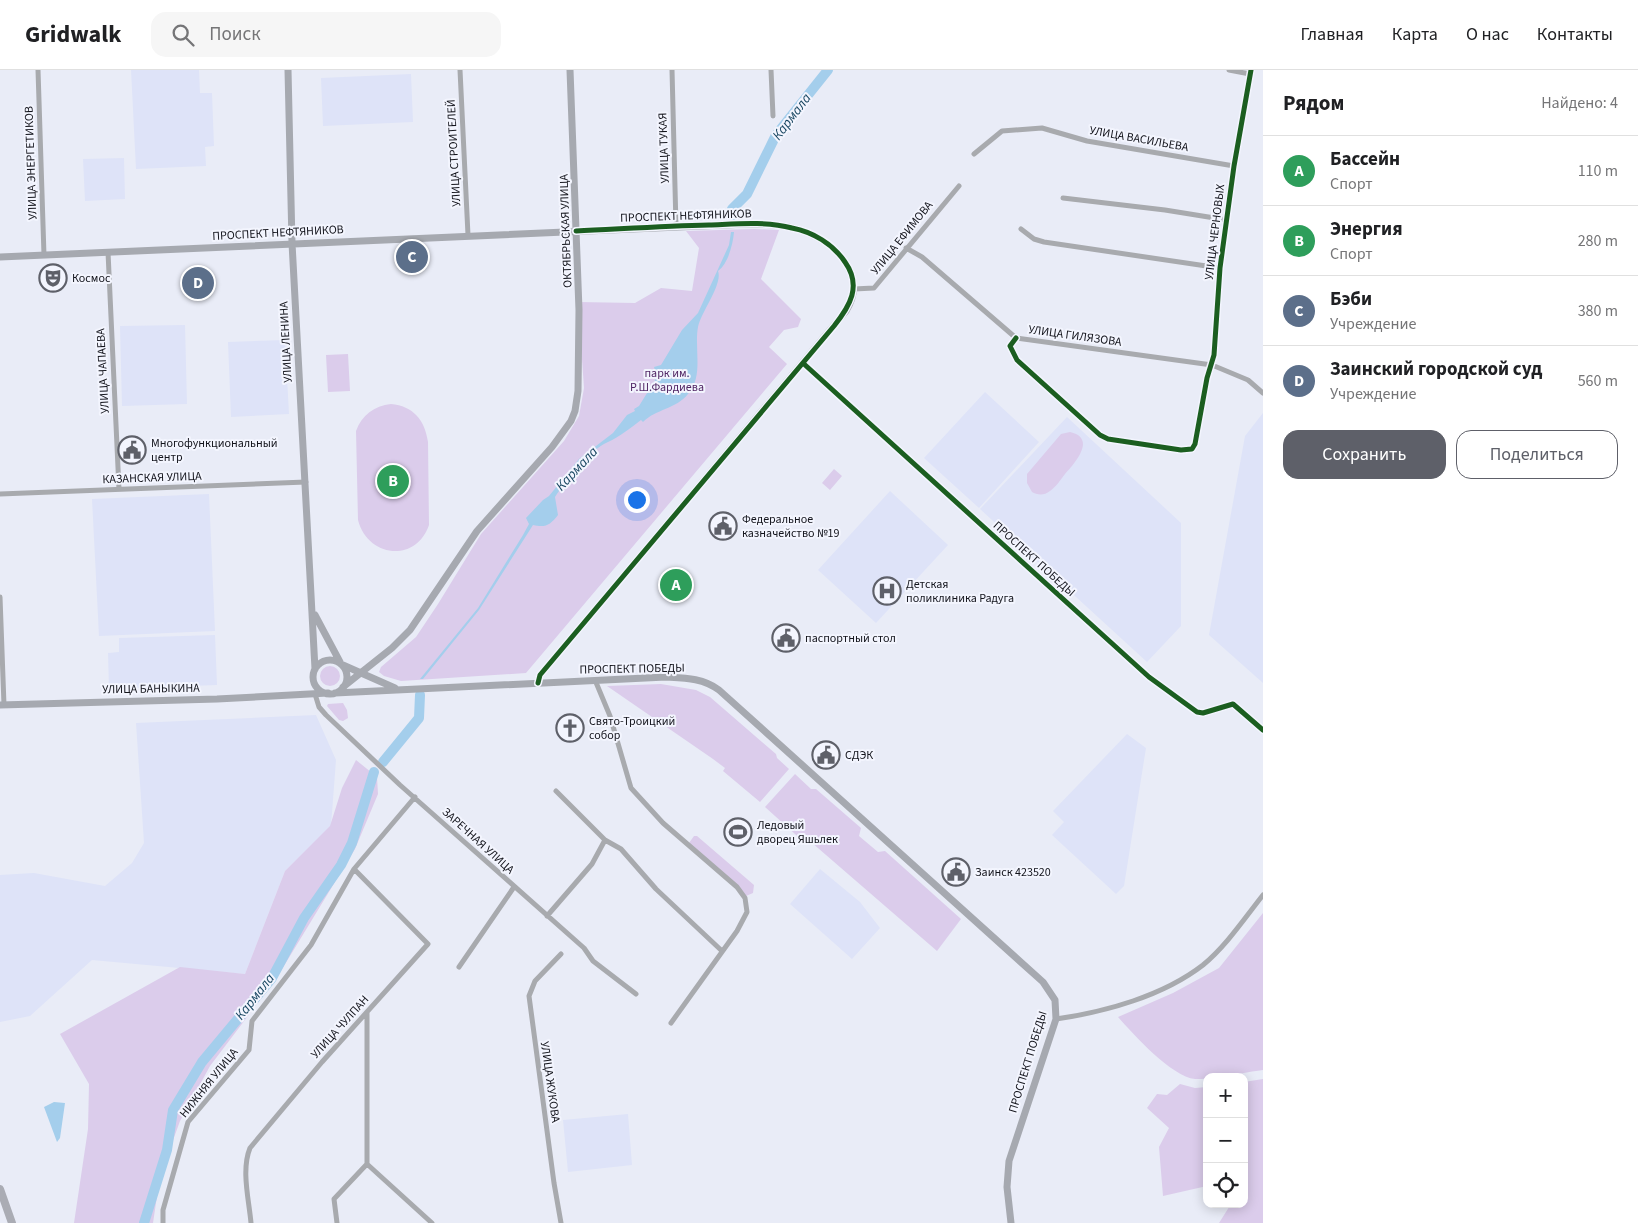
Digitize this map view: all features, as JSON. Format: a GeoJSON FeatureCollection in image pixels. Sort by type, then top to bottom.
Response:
{"type":"FeatureCollection","features":[{"type":"Feature","properties":{"kind":"main road","name":"УЛИЦА ЛЕНИНА"},"geometry":{"type":"LineString","coordinates":[[288,70],[292,243],[315,669]]}},
{"type":"Feature","properties":{"kind":"main road","name":"ОКТЯБРЬСКАЯ УЛИЦА"},"geometry":{"type":"LineString","coordinates":[[344,687],[410,630],[477,531],[552,447],[571,421],[576,407],[578,391],[579,310],[570,70]]}},
{"type":"Feature","properties":{"kind":"main road","name":"ПРОСПЕКТ НЕФТЯНИКОВ"},"geometry":{"type":"LineString","coordinates":[[0,256],[747,224],[792,228],[827,243],[837,252],[850,269],[854,289]]}},
{"type":"Feature","properties":{"kind":"main road"},"geometry":{"type":"LineString","coordinates":[[538,682],[540,675],[605,596],[804,364],[846,311],[854,289]]}},
{"type":"Feature","properties":{"kind":"main road"},"geometry":{"type":"LineString","coordinates":[[313,612],[347,674],[344,687],[331,693],[321,691],[314,683]]}},
{"type":"Feature","properties":{"kind":"main road"},"geometry":{"type":"LineString","coordinates":[[302,694],[314,683],[315,669],[326,660],[341,663],[397,690]]}},
{"type":"Feature","properties":{"kind":"main road","name":"ПРОСПЕКТ ПОБЕДЫ"},"geometry":{"type":"LineString","coordinates":[[315,694],[538,682],[681,678],[701,681],[714,686],[1043,982],[1055,1000],[1056,1019],[1009,1160],[1006,1187],[1011,1223]]}},
{"type":"Feature","properties":{"kind":"main road","name":"УЛИЦА БАНЫКИНА"},"geometry":{"type":"LineString","coordinates":[[2,705],[216,699],[315,694]]}},
{"type":"Feature","properties":{"kind":"main road"},"geometry":{"type":"LineString","coordinates":[[0,1189],[12,1223]]}},
{"type":"Feature","properties":{"kind":"street","name":"УЛИЦА ЭНЕРГЕТИКОВ"},"geometry":{"type":"LineString","coordinates":[[38,70],[44,254]]}},
{"type":"Feature","properties":{"kind":"street","name":"УЛИЦА СТРОИТЕЛЕЙ"},"geometry":{"type":"LineString","coordinates":[[460,70],[468,235]]}},
{"type":"Feature","properties":{"kind":"street","name":"УЛИЦА ТУКАЯ"},"geometry":{"type":"LineString","coordinates":[[672,70],[676,226]]}},
{"type":"Feature","properties":{"kind":"street"},"geometry":{"type":"LineString","coordinates":[[771,70],[773,116]]}},
{"type":"Feature","properties":{"kind":"street"},"geometry":{"type":"LineString","coordinates":[[1229,70],[1251,72]]}},
{"type":"Feature","properties":{"kind":"street","name":"УЛИЦА ЧЕРНОВЫХ"},"geometry":{"type":"LineString","coordinates":[[1016,338],[1010,346],[1017,360],[1100,435],[1108,439],[1186,451],[1192,449],[1195,444],[1207,378],[1212,365],[1220,268],[1234,166],[1251,72]]}},
{"type":"Feature","properties":{"kind":"street","name":"УЛИЦА ВАСИЛЬЕВА"},"geometry":{"type":"LineString","coordinates":[[974,154],[1002,131],[1042,128],[1087,141],[1234,166]]}},
{"type":"Feature","properties":{"kind":"street","name":"УЛИЦА ЕФИМОВА"},"geometry":{"type":"LineString","coordinates":[[854,289],[874,288],[958,186]]}},
{"type":"Feature","properties":{"kind":"street"},"geometry":{"type":"LineString","coordinates":[[1063,198],[1227,220]]}},
{"type":"Feature","properties":{"kind":"street"},"geometry":{"type":"LineString","coordinates":[[1021,229],[1034,239],[1044,242],[1220,268]]}},
{"type":"Feature","properties":{"kind":"street","name":"УЛИЦА ГИЛЯЗОВА"},"geometry":{"type":"LineString","coordinates":[[906,248],[922,256],[1016,338],[1212,365],[1248,380],[1263,393]]}},
{"type":"Feature","properties":{"kind":"street","name":"УЛИЦА ЧАПАЕВА"},"geometry":{"type":"LineString","coordinates":[[108,252],[119,489]]}},
{"type":"Feature","properties":{"kind":"street","name":"ПРОСПЕКТ ПОБЕДЫ"},"geometry":{"type":"LineString","coordinates":[[804,364],[1149,677],[1198,712],[1203,713],[1234,704],[1263,730]]}},
{"type":"Feature","properties":{"kind":"street","name":"КАЗАНСКАЯ УЛИЦА"},"geometry":{"type":"LineString","coordinates":[[0,494],[306,482]]}},
{"type":"Feature","properties":{"kind":"street"},"geometry":{"type":"LineString","coordinates":[[0,597],[2,705]]}},
{"type":"Feature","properties":{"kind":"street"},"geometry":{"type":"LineString","coordinates":[[595,680],[610,716],[631,788],[663,823],[737,887],[745,898],[747,912],[737,931],[671,1023]]}},
{"type":"Feature","properties":{"kind":"street","name":"ЗАРЕЧНАЯ УЛИЦА"},"geometry":{"type":"LineString","coordinates":[[315,694],[319,706],[326,715],[385,772],[584,948],[593,961],[636,994]]}},
{"type":"Feature","properties":{"kind":"street"},"geometry":{"type":"LineString","coordinates":[[556,791],[605,840],[621,849],[656,889],[722,952]]}},
{"type":"Feature","properties":{"kind":"street","name":"НИЖНЯЯ УЛИЦА"},"geometry":{"type":"LineString","coordinates":[[164,1223],[163,1210],[188,1122],[249,1050],[252,1021],[311,945],[354,868],[415,797]]}},
{"type":"Feature","properties":{"kind":"street"},"geometry":{"type":"LineString","coordinates":[[547,916],[592,864],[605,840]]}},
{"type":"Feature","properties":{"kind":"street","name":"УЛИЦА ЧУЛПАН"},"geometry":{"type":"LineString","coordinates":[[251,1223],[246,1168],[250,1148],[428,944],[354,868]]}},
{"type":"Feature","properties":{"kind":"street"},"geometry":{"type":"LineString","coordinates":[[459,967],[514,887]]}},
{"type":"Feature","properties":{"kind":"street"},"geometry":{"type":"LineString","coordinates":[[1056,1019],[1115,1007],[1146,996],[1193,971],[1222,946],[1263,896]]}},
{"type":"Feature","properties":{"kind":"street","name":"УЛИЦА ЖУКОВА"},"geometry":{"type":"LineString","coordinates":[[561,954],[535,981],[529,996],[561,1223]]}},
{"type":"Feature","properties":{"kind":"street"},"geometry":{"type":"LineString","coordinates":[[337,1223],[334,1199],[367,1164],[367,1012]]}},
{"type":"Feature","properties":{"kind":"street"},"geometry":{"type":"LineString","coordinates":[[367,1164],[432,1223]]}},
{"type":"Feature","properties":{"kind":"shaded area"},"geometry":{"type":"Polygon","coordinates":[[[131,70],[199,70],[200,93],[212,93],[214,146],[205,147],[206,166],[136,169],[131,70]]]}},
{"type":"Feature","properties":{"kind":"shaded area"},"geometry":{"type":"Polygon","coordinates":[[[411,74],[413,122],[323,126],[321,78],[411,74]]]}},
{"type":"Feature","properties":{"kind":"shaded area"},"geometry":{"type":"Polygon","coordinates":[[[124,158],[125,199],[85,201],[83,159],[124,158]]]}},
{"type":"Feature","properties":{"kind":"shaded area"},"geometry":{"type":"Polygon","coordinates":[[[185,325],[187,404],[122,406],[120,326],[185,325]]]}},
{"type":"Feature","properties":{"kind":"shaded area"},"geometry":{"type":"Polygon","coordinates":[[[285,340],[289,414],[231,417],[228,342],[285,340]]]}},
{"type":"Feature","properties":{"kind":"shaded area"},"geometry":{"type":"Polygon","coordinates":[[[985,392],[1039,442],[979,508],[924,458],[985,392]]]}},
{"type":"Feature","properties":{"kind":"shaded area"},"geometry":{"type":"Polygon","coordinates":[[[1263,413],[1263,683],[1209,635],[1245,436],[1263,413]]]}},
{"type":"Feature","properties":{"kind":"shaded area"},"geometry":{"type":"Polygon","coordinates":[[[1067,417],[1181,523],[1181,626],[1147,662],[980,509],[1067,417]]]}},
{"type":"Feature","properties":{"kind":"shaded area"},"geometry":{"type":"Polygon","coordinates":[[[890,491],[948,545],[876,623],[818,570],[890,491]]]}},
{"type":"Feature","properties":{"kind":"shaded area"},"geometry":{"type":"Polygon","coordinates":[[[209,494],[215,631],[99,636],[92,499],[209,494]]]}},
{"type":"Feature","properties":{"kind":"shaded area"},"geometry":{"type":"Polygon","coordinates":[[[215,635],[217,685],[109,689],[108,653],[119,652],[119,638],[215,635]]]}},
{"type":"Feature","properties":{"kind":"shaded area"},"geometry":{"type":"Polygon","coordinates":[[[316,715],[336,760],[331,826],[285,871],[245,974],[92,960],[30,1016],[0,1022],[0,875],[34,873],[105,886],[132,863],[144,843],[136,723],[316,715]]]}},
{"type":"Feature","properties":{"kind":"shaded area"},"geometry":{"type":"Polygon","coordinates":[[[1127,734],[1146,748],[1124,886],[1116,894],[1052,835],[1064,822],[1053,811],[1127,734]]]}},
{"type":"Feature","properties":{"kind":"shaded area"},"geometry":{"type":"Polygon","coordinates":[[[820,869],[860,902],[880,928],[852,959],[790,904],[820,869]]]}},
{"type":"Feature","properties":{"kind":"shaded area"},"geometry":{"type":"Polygon","coordinates":[[[628,1114],[632,1165],[568,1172],[563,1120],[628,1114]]]}},
{"type":"Feature","properties":{"kind":"green space","name":"парк им. Р.Ш.Фардиева"},"geometry":{"type":"Polygon","coordinates":[[[779,230],[761,279],[801,319],[798,327],[784,330],[769,347],[787,364],[526,673],[401,681],[384,676],[379,672],[381,667],[416,637],[481,534],[564,441],[579,416],[584,388],[578,302],[635,303],[661,288],[692,291],[699,248],[686,231],[779,230]]]}},
{"type":"Feature","properties":{"kind":"green space"},"geometry":{"type":"Polygon","coordinates":[[[348,354],[350,391],[328,392],[326,355],[348,354]]]}},
{"type":"Feature","properties":{"kind":"green space"},"geometry":{"type":"Polygon","coordinates":[[[391,404],[399,405],[412,411],[424,427],[428,442],[429,525],[423,537],[414,546],[392,551],[381,548],[371,542],[363,533],[358,520],[356,431],[369,412],[391,404]]]}},
{"type":"Feature","properties":{"kind":"green space"},"geometry":{"type":"Polygon","coordinates":[[[1070,432],[1078,435],[1083,445],[1074,464],[1050,491],[1045,494],[1032,492],[1027,483],[1027,474],[1061,434],[1070,432]]]}},
{"type":"Feature","properties":{"kind":"green space"},"geometry":{"type":"Polygon","coordinates":[[[834,469],[842,476],[830,490],[822,483],[834,469]]]}},
{"type":"Feature","properties":{"kind":"green space"},"geometry":{"type":"Polygon","coordinates":[[[330,666],[337,669],[340,676],[337,683],[330,686],[323,683],[320,676],[323,669],[330,666]]]}},
{"type":"Feature","properties":{"kind":"green space"},"geometry":{"type":"Polygon","coordinates":[[[661,684],[696,690],[710,697],[776,754],[777,758],[789,769],[760,802],[723,771],[725,768],[607,686],[661,684]]]}},
{"type":"Feature","properties":{"kind":"green space"},"geometry":{"type":"Polygon","coordinates":[[[343,703],[347,710],[348,718],[343,721],[339,720],[327,706],[328,704],[343,703]]]}},
{"type":"Feature","properties":{"kind":"green space"},"geometry":{"type":"Polygon","coordinates":[[[356,760],[377,777],[378,794],[355,849],[276,979],[210,1066],[180,1121],[160,1176],[153,1223],[74,1223],[88,1129],[89,1084],[60,1034],[180,967],[245,974],[285,871],[330,826],[342,788],[356,760]]]}},
{"type":"Feature","properties":{"kind":"green space"},"geometry":{"type":"Polygon","coordinates":[[[795,774],[811,789],[816,789],[861,828],[859,836],[878,852],[885,851],[961,919],[937,951],[811,842],[805,843],[765,807],[795,774]]]}},
{"type":"Feature","properties":{"kind":"green space"},"geometry":{"type":"Polygon","coordinates":[[[694,836],[697,836],[754,885],[753,893],[746,896],[689,843],[694,836]]]}},
{"type":"Feature","properties":{"kind":"green space"},"geometry":{"type":"Polygon","coordinates":[[[1263,913],[1263,1070],[1244,1073],[1203,1073],[1203,1079],[1195,1079],[1175,1071],[1164,1063],[1118,1017],[1173,993],[1219,968],[1263,913]]]}},
{"type":"Feature","properties":{"kind":"green space"},"geometry":{"type":"Polygon","coordinates":[[[1263,1079],[1263,1223],[1219,1223],[1228,1208],[1248,1208],[1248,1081],[1263,1079]]]}},
{"type":"Feature","properties":{"kind":"green space"},"geometry":{"type":"Polygon","coordinates":[[[1180,1084],[1195,1088],[1203,1087],[1203,1187],[1163,1196],[1159,1147],[1169,1128],[1147,1108],[1157,1094],[1167,1095],[1180,1084]]]}},
{"type":"Feature","properties":{"kind":"water"},"geometry":{"type":"Polygon","coordinates":[[[731,232],[734,232],[729,253],[725,264],[718,271],[719,277],[715,290],[698,327],[697,371],[693,387],[678,403],[654,414],[643,422],[641,420],[621,435],[601,446],[586,459],[555,497],[558,515],[547,525],[533,525],[479,610],[423,679],[420,679],[478,608],[529,524],[526,518],[549,496],[579,459],[613,433],[627,415],[635,411],[634,409],[639,406],[657,377],[654,367],[661,365],[682,330],[698,313],[729,245],[731,232]]]}},
{"type":"Feature","properties":{"kind":"water"},"geometry":{"type":"Polygon","coordinates":[[[54,1102],[65,1103],[60,1138],[57,1142],[44,1107],[54,1102]]]}},
{"type":"Feature","properties":{"kind":"waterway","name":"Кармала"},"geometry":{"type":"LineString","coordinates":[[732,216],[732,209],[747,194],[776,135],[828,70]]}},
{"type":"Feature","properties":{"kind":"waterway","name":"Кармала"},"geometry":{"type":"LineString","coordinates":[[383,762],[419,718],[420,695]]}},
{"type":"Feature","properties":{"kind":"waterway","name":"Кармала"},"geometry":{"type":"LineString","coordinates":[[144,1223],[167,1150],[173,1110],[202,1062],[272,978],[304,918],[341,865],[352,843],[374,772]]}},
{"type":"Feature","properties":{"kind":"cycle path"},"geometry":{"type":"LineString","coordinates":[[1016,338],[1010,346],[1017,360],[1100,435],[1108,439],[1181,450],[1192,449],[1195,444],[1207,378],[1214,355],[1220,268],[1234,166],[1251,70]]}},
{"type":"Feature","properties":{"kind":"cycle path"},"geometry":{"type":"LineString","coordinates":[[538,683],[540,675],[834,326],[845,311],[852,296],[853,288],[853,279],[850,271],[835,250],[815,236],[782,226],[740,224],[576,231]]}},
{"type":"Feature","properties":{"kind":"cycle path"},"geometry":{"type":"LineString","coordinates":[[804,364],[1149,677],[1197,712],[1203,713],[1233,704],[1263,730]]}},
{"type":"Feature","properties":{"kind":"place","name":"Бэби"},"geometry":{"type":"Point","coordinates":[412,257]}},
{"type":"Feature","properties":{"kind":"place","name":"Космос"},"geometry":{"type":"Point","coordinates":[53,278]}},
{"type":"Feature","properties":{"kind":"place","name":"Заинский городской суд"},"geometry":{"type":"Point","coordinates":[198,283]}},
{"type":"Feature","properties":{"kind":"place","name":"Многофункциональный центр"},"geometry":{"type":"Point","coordinates":[132,450]}},
{"type":"Feature","properties":{"kind":"place","name":"Энергия"},"geometry":{"type":"Point","coordinates":[393,481]}},
{"type":"Feature","properties":{"kind":"place","name":"Федеральное казначейство №19"},"geometry":{"type":"Point","coordinates":[723,526]}},
{"type":"Feature","properties":{"kind":"place","name":"Бассейн"},"geometry":{"type":"Point","coordinates":[676,585]}},
{"type":"Feature","properties":{"kind":"place","name":"Детская поликлиника Радуга"},"geometry":{"type":"Point","coordinates":[887,591]}},
{"type":"Feature","properties":{"kind":"place","name":"паспортный стол"},"geometry":{"type":"Point","coordinates":[786,638]}},
{"type":"Feature","properties":{"kind":"place","name":"Свято-Троицкий собор"},"geometry":{"type":"Point","coordinates":[570,728]}},
{"type":"Feature","properties":{"kind":"place","name":"СДЭК"},"geometry":{"type":"Point","coordinates":[826,755]}},
{"type":"Feature","properties":{"kind":"place","name":"Ледовый дворец Яшьлек"},"geometry":{"type":"Point","coordinates":[738,832]}},
{"type":"Feature","properties":{"kind":"place","name":"Заинск 423520"},"geometry":{"type":"Point","coordinates":[956,872]}}]}
